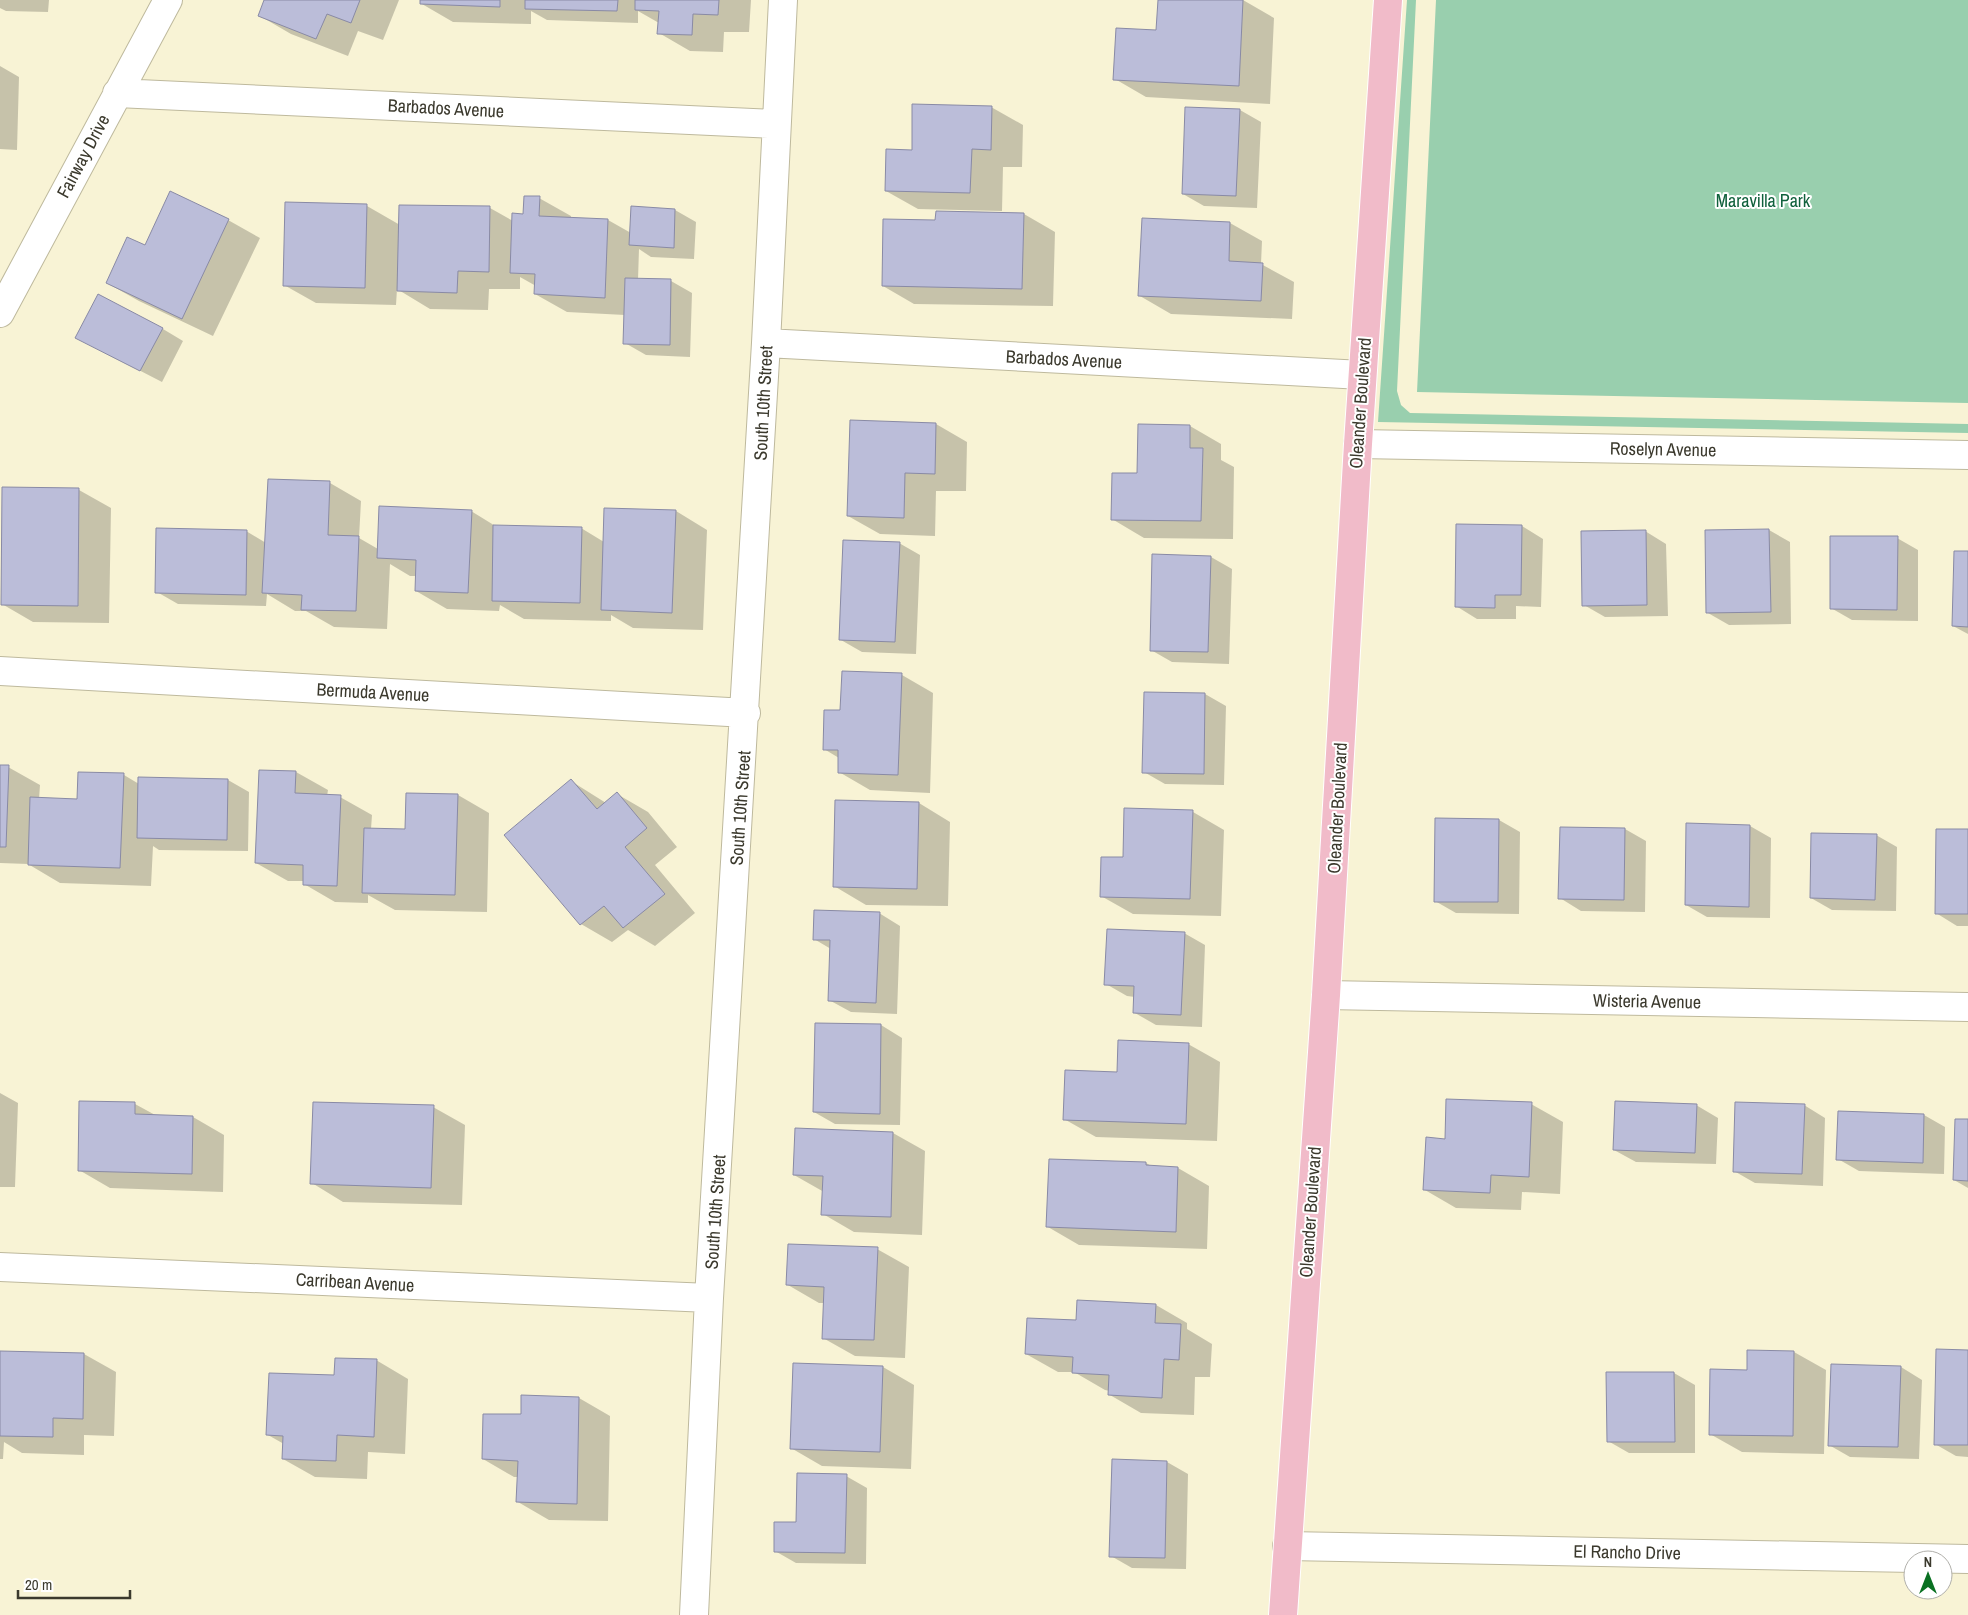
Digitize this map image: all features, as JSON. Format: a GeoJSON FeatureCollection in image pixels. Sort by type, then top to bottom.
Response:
{"type":"FeatureCollection","features":[{"type":"Feature","properties":{"kind":"main road","name":"Oleander Boulevard"},"geometry":{"type":"LineString","coordinates":[[1283,1615],[1326,995],[1362,375],[1388,0]]}},
{"type":"Feature","properties":{"kind":"street","name":"Fairway Drive"},"geometry":{"type":"LineString","coordinates":[[0,313],[12,266],[117,92],[168,0]]}},
{"type":"Feature","properties":{"kind":"street","name":"South 10th Street"},"geometry":{"type":"LineString","coordinates":[[694,1615],[709,1298],[746,713],[766,343],[775,124],[783,0]]}},
{"type":"Feature","properties":{"kind":"street","name":"Barbados Avenue"},"geometry":{"type":"LineString","coordinates":[[117,92],[775,124]]}},
{"type":"Feature","properties":{"kind":"street","name":"Barbados Avenue"},"geometry":{"type":"LineString","coordinates":[[766,343],[1362,375]]}},
{"type":"Feature","properties":{"kind":"street","name":"Roselyn Avenue"},"geometry":{"type":"LineString","coordinates":[[1358,444],[1968,455]]}},
{"type":"Feature","properties":{"kind":"street","name":"Bermuda Avenue"},"geometry":{"type":"LineString","coordinates":[[0,671],[746,713]]}},
{"type":"Feature","properties":{"kind":"street","name":"Wisteria Avenue"},"geometry":{"type":"LineString","coordinates":[[1326,995],[1968,1007]]}},
{"type":"Feature","properties":{"kind":"street","name":"Carribean Avenue"},"geometry":{"type":"LineString","coordinates":[[0,1267],[709,1298]]}},
{"type":"Feature","properties":{"kind":"street","name":"El Rancho Drive"},"geometry":{"type":"LineString","coordinates":[[1287,1546],[1968,1559]]}},
{"type":"Feature","properties":{"kind":"green space"},"geometry":{"type":"Polygon","coordinates":[[[1407,0],[1416,0],[1397,391],[1401,405],[1410,413],[1968,424],[1968,433],[1378,422],[1407,0]]]}},
{"type":"Feature","properties":{"kind":"green space","name":"Maravilla Park"},"geometry":{"type":"Polygon","coordinates":[[[1436,0],[1968,0],[1968,403],[1417,392],[1436,0]]]}},
{"type":"Feature","properties":{"kind":"building"},"geometry":{"type":"Polygon","coordinates":[[[264,0],[360,0],[351,23],[327,14],[316,39],[258,16],[264,0]]]}},
{"type":"Feature","properties":{"kind":"building"},"geometry":{"type":"Polygon","coordinates":[[[420,0],[500,0],[500,7],[420,4],[420,0]]]}},
{"type":"Feature","properties":{"kind":"building"},"geometry":{"type":"Polygon","coordinates":[[[525,0],[618,0],[617,11],[525,9],[525,0]]]}},
{"type":"Feature","properties":{"kind":"building"},"geometry":{"type":"Polygon","coordinates":[[[635,0],[719,0],[718,15],[693,14],[692,35],[657,34],[659,11],[635,10],[635,0]]]}},
{"type":"Feature","properties":{"kind":"building"},"geometry":{"type":"Polygon","coordinates":[[[1158,0],[1243,0],[1239,86],[1113,80],[1116,28],[1156,30],[1158,0]]]}},
{"type":"Feature","properties":{"kind":"building"},"geometry":{"type":"Polygon","coordinates":[[[912,104],[992,106],[991,150],[972,149],[970,193],[885,191],[886,149],[912,150],[912,104]]]}},
{"type":"Feature","properties":{"kind":"building"},"geometry":{"type":"Polygon","coordinates":[[[1185,107],[1240,109],[1236,196],[1182,194],[1185,107]]]}},
{"type":"Feature","properties":{"kind":"building"},"geometry":{"type":"Polygon","coordinates":[[[170,191],[229,219],[182,319],[106,283],[127,237],[145,245],[170,191]]]}},
{"type":"Feature","properties":{"kind":"building"},"geometry":{"type":"Polygon","coordinates":[[[524,196],[540,196],[539,216],[608,219],[605,298],[534,294],[535,274],[510,273],[512,213],[523,214],[524,196]]]}},
{"type":"Feature","properties":{"kind":"building"},"geometry":{"type":"Polygon","coordinates":[[[285,202],[367,204],[365,288],[283,286],[285,202]]]}},
{"type":"Feature","properties":{"kind":"building"},"geometry":{"type":"Polygon","coordinates":[[[399,205],[490,206],[489,272],[458,271],[457,293],[397,291],[399,205]]]}},
{"type":"Feature","properties":{"kind":"building"},"geometry":{"type":"Polygon","coordinates":[[[631,206],[675,209],[674,248],[629,245],[631,206]]]}},
{"type":"Feature","properties":{"kind":"building"},"geometry":{"type":"Polygon","coordinates":[[[936,211],[1024,213],[1022,289],[882,286],[883,219],[935,220],[936,211]]]}},
{"type":"Feature","properties":{"kind":"building"},"geometry":{"type":"Polygon","coordinates":[[[1142,218],[1230,222],[1229,261],[1263,263],[1261,301],[1138,296],[1142,218]]]}},
{"type":"Feature","properties":{"kind":"building"},"geometry":{"type":"Polygon","coordinates":[[[625,278],[671,279],[670,345],[623,344],[625,278]]]}},
{"type":"Feature","properties":{"kind":"building"},"geometry":{"type":"Polygon","coordinates":[[[98,294],[163,328],[140,371],[75,338],[98,294]]]}},
{"type":"Feature","properties":{"kind":"building"},"geometry":{"type":"Polygon","coordinates":[[[850,420],[936,423],[935,474],[905,473],[904,518],[847,516],[850,420]]]}},
{"type":"Feature","properties":{"kind":"building"},"geometry":{"type":"Polygon","coordinates":[[[1138,424],[1190,425],[1190,448],[1203,448],[1201,521],[1111,520],[1112,473],[1137,473],[1138,424]]]}},
{"type":"Feature","properties":{"kind":"building"},"geometry":{"type":"Polygon","coordinates":[[[268,479],[330,481],[328,535],[359,536],[356,611],[301,610],[302,595],[262,593],[268,479]]]}},
{"type":"Feature","properties":{"kind":"building"},"geometry":{"type":"Polygon","coordinates":[[[2,487],[79,488],[78,606],[1,605],[2,487]]]}},
{"type":"Feature","properties":{"kind":"building"},"geometry":{"type":"Polygon","coordinates":[[[379,506],[472,510],[468,593],[415,591],[416,560],[377,558],[379,506]]]}},
{"type":"Feature","properties":{"kind":"building"},"geometry":{"type":"Polygon","coordinates":[[[604,508],[676,510],[672,613],[601,610],[604,508]]]}},
{"type":"Feature","properties":{"kind":"building"},"geometry":{"type":"Polygon","coordinates":[[[1456,524],[1522,525],[1521,595],[1495,595],[1495,608],[1455,607],[1456,524]]]}},
{"type":"Feature","properties":{"kind":"building"},"geometry":{"type":"Polygon","coordinates":[[[493,525],[582,527],[580,603],[492,601],[493,525]]]}},
{"type":"Feature","properties":{"kind":"building"},"geometry":{"type":"Polygon","coordinates":[[[156,528],[247,530],[246,595],[155,593],[156,528]]]}},
{"type":"Feature","properties":{"kind":"building"},"geometry":{"type":"Polygon","coordinates":[[[1769,529],[1771,612],[1706,613],[1705,530],[1769,529]]]}},
{"type":"Feature","properties":{"kind":"building"},"geometry":{"type":"Polygon","coordinates":[[[1646,530],[1647,605],[1582,606],[1581,531],[1646,530]]]}},
{"type":"Feature","properties":{"kind":"building"},"geometry":{"type":"Polygon","coordinates":[[[1830,536],[1898,536],[1897,610],[1830,609],[1830,536]]]}},
{"type":"Feature","properties":{"kind":"building"},"geometry":{"type":"Polygon","coordinates":[[[843,540],[900,542],[895,642],[839,640],[843,540]]]}},
{"type":"Feature","properties":{"kind":"building"},"geometry":{"type":"Polygon","coordinates":[[[1954,551],[1968,551],[1968,627],[1952,626],[1954,551]]]}},
{"type":"Feature","properties":{"kind":"building"},"geometry":{"type":"Polygon","coordinates":[[[1152,554],[1211,556],[1208,652],[1150,651],[1152,554]]]}},
{"type":"Feature","properties":{"kind":"building"},"geometry":{"type":"Polygon","coordinates":[[[842,671],[902,673],[898,775],[838,773],[838,750],[823,750],[824,710],[840,710],[842,671]]]}},
{"type":"Feature","properties":{"kind":"building"},"geometry":{"type":"Polygon","coordinates":[[[1144,692],[1205,693],[1204,774],[1142,773],[1144,692]]]}},
{"type":"Feature","properties":{"kind":"building"},"geometry":{"type":"Polygon","coordinates":[[[0,765],[9,765],[6,847],[0,847],[0,765]]]}},
{"type":"Feature","properties":{"kind":"building"},"geometry":{"type":"Polygon","coordinates":[[[259,770],[296,771],[295,793],[341,795],[337,886],[303,885],[303,865],[255,863],[259,770]]]}},
{"type":"Feature","properties":{"kind":"building"},"geometry":{"type":"Polygon","coordinates":[[[78,772],[124,773],[120,868],[28,865],[30,797],[77,799],[78,772]]]}},
{"type":"Feature","properties":{"kind":"building"},"geometry":{"type":"Polygon","coordinates":[[[138,777],[228,779],[227,840],[137,838],[138,777]]]}},
{"type":"Feature","properties":{"kind":"building"},"geometry":{"type":"Polygon","coordinates":[[[571,779],[597,809],[617,792],[647,828],[625,847],[665,894],[623,928],[604,906],[580,925],[504,835],[571,779]]]}},
{"type":"Feature","properties":{"kind":"building"},"geometry":{"type":"Polygon","coordinates":[[[406,793],[458,794],[455,895],[362,893],[364,828],[405,829],[406,793]]]}},
{"type":"Feature","properties":{"kind":"building"},"geometry":{"type":"Polygon","coordinates":[[[835,800],[919,802],[917,889],[833,887],[835,800]]]}},
{"type":"Feature","properties":{"kind":"building"},"geometry":{"type":"Polygon","coordinates":[[[1124,808],[1193,810],[1190,899],[1100,897],[1101,857],[1123,857],[1124,808]]]}},
{"type":"Feature","properties":{"kind":"building"},"geometry":{"type":"Polygon","coordinates":[[[1435,818],[1499,819],[1498,902],[1434,902],[1435,818]]]}},
{"type":"Feature","properties":{"kind":"building"},"geometry":{"type":"Polygon","coordinates":[[[1686,823],[1750,825],[1749,907],[1685,905],[1686,823]]]}},
{"type":"Feature","properties":{"kind":"building"},"geometry":{"type":"Polygon","coordinates":[[[1560,827],[1625,828],[1624,900],[1558,899],[1560,827]]]}},
{"type":"Feature","properties":{"kind":"building"},"geometry":{"type":"Polygon","coordinates":[[[1936,829],[1968,829],[1968,914],[1935,914],[1936,829]]]}},
{"type":"Feature","properties":{"kind":"building"},"geometry":{"type":"Polygon","coordinates":[[[1811,833],[1877,834],[1875,900],[1810,898],[1811,833]]]}},
{"type":"Feature","properties":{"kind":"building"},"geometry":{"type":"Polygon","coordinates":[[[814,910],[880,912],[876,1003],[828,1001],[830,940],[813,940],[814,910]]]}},
{"type":"Feature","properties":{"kind":"building"},"geometry":{"type":"Polygon","coordinates":[[[1107,929],[1185,932],[1181,1015],[1133,1013],[1134,986],[1104,985],[1107,929]]]}},
{"type":"Feature","properties":{"kind":"building"},"geometry":{"type":"Polygon","coordinates":[[[815,1023],[881,1024],[880,1114],[813,1112],[815,1023]]]}},
{"type":"Feature","properties":{"kind":"building"},"geometry":{"type":"Polygon","coordinates":[[[1118,1040],[1189,1043],[1186,1124],[1063,1120],[1065,1070],[1117,1072],[1118,1040]]]}},
{"type":"Feature","properties":{"kind":"building"},"geometry":{"type":"Polygon","coordinates":[[[1446,1099],[1532,1102],[1529,1177],[1491,1175],[1490,1193],[1423,1190],[1426,1137],[1445,1139],[1446,1099]]]}},
{"type":"Feature","properties":{"kind":"building"},"geometry":{"type":"Polygon","coordinates":[[[79,1101],[135,1102],[135,1114],[193,1116],[192,1174],[78,1171],[79,1101]]]}},
{"type":"Feature","properties":{"kind":"building"},"geometry":{"type":"Polygon","coordinates":[[[1615,1101],[1697,1104],[1695,1153],[1613,1150],[1615,1101]]]}},
{"type":"Feature","properties":{"kind":"building"},"geometry":{"type":"Polygon","coordinates":[[[313,1102],[434,1105],[431,1188],[310,1184],[313,1102]]]}},
{"type":"Feature","properties":{"kind":"building"},"geometry":{"type":"Polygon","coordinates":[[[1735,1102],[1805,1104],[1802,1174],[1733,1172],[1735,1102]]]}},
{"type":"Feature","properties":{"kind":"building"},"geometry":{"type":"Polygon","coordinates":[[[1838,1111],[1924,1114],[1923,1163],[1836,1160],[1838,1111]]]}},
{"type":"Feature","properties":{"kind":"building"},"geometry":{"type":"Polygon","coordinates":[[[1955,1119],[1968,1119],[1968,1181],[1953,1180],[1955,1119]]]}},
{"type":"Feature","properties":{"kind":"building"},"geometry":{"type":"Polygon","coordinates":[[[795,1128],[893,1132],[891,1217],[821,1215],[823,1176],[793,1175],[795,1128]]]}},
{"type":"Feature","properties":{"kind":"building"},"geometry":{"type":"Polygon","coordinates":[[[1049,1159],[1146,1162],[1146,1165],[1178,1167],[1176,1232],[1046,1227],[1049,1159]]]}},
{"type":"Feature","properties":{"kind":"building"},"geometry":{"type":"Polygon","coordinates":[[[788,1244],[878,1247],[874,1340],[822,1339],[824,1287],[786,1285],[788,1244]]]}},
{"type":"Feature","properties":{"kind":"building"},"geometry":{"type":"Polygon","coordinates":[[[1077,1300],[1156,1304],[1155,1323],[1181,1324],[1179,1360],[1164,1359],[1162,1398],[1108,1395],[1109,1375],[1072,1373],[1073,1357],[1025,1354],[1027,1318],[1076,1320],[1077,1300]]]}},
{"type":"Feature","properties":{"kind":"building"},"geometry":{"type":"Polygon","coordinates":[[[1936,1349],[1968,1350],[1968,1445],[1934,1445],[1936,1349]]]}},
{"type":"Feature","properties":{"kind":"building"},"geometry":{"type":"Polygon","coordinates":[[[1747,1350],[1794,1351],[1793,1436],[1709,1435],[1710,1369],[1747,1370],[1747,1350]]]}},
{"type":"Feature","properties":{"kind":"building"},"geometry":{"type":"Polygon","coordinates":[[[0,1351],[84,1353],[83,1419],[53,1418],[53,1437],[0,1436],[0,1351]]]}},
{"type":"Feature","properties":{"kind":"building"},"geometry":{"type":"Polygon","coordinates":[[[335,1358],[377,1359],[374,1437],[337,1435],[336,1461],[282,1459],[283,1436],[266,1435],[269,1373],[334,1375],[335,1358]]]}},
{"type":"Feature","properties":{"kind":"building"},"geometry":{"type":"Polygon","coordinates":[[[793,1363],[883,1366],[880,1452],[790,1449],[793,1363]]]}},
{"type":"Feature","properties":{"kind":"building"},"geometry":{"type":"Polygon","coordinates":[[[1831,1364],[1901,1366],[1898,1447],[1828,1446],[1831,1364]]]}},
{"type":"Feature","properties":{"kind":"building"},"geometry":{"type":"Polygon","coordinates":[[[1606,1372],[1674,1372],[1675,1442],[1607,1442],[1606,1372]]]}},
{"type":"Feature","properties":{"kind":"building"},"geometry":{"type":"Polygon","coordinates":[[[521,1395],[579,1397],[577,1504],[516,1502],[518,1461],[482,1459],[483,1414],[521,1414],[521,1395]]]}},
{"type":"Feature","properties":{"kind":"building"},"geometry":{"type":"Polygon","coordinates":[[[1112,1459],[1167,1461],[1165,1558],[1109,1557],[1112,1459]]]}},
{"type":"Feature","properties":{"kind":"building"},"geometry":{"type":"Polygon","coordinates":[[[797,1473],[847,1474],[845,1553],[774,1552],[774,1522],[796,1522],[797,1473]]]}}]}
